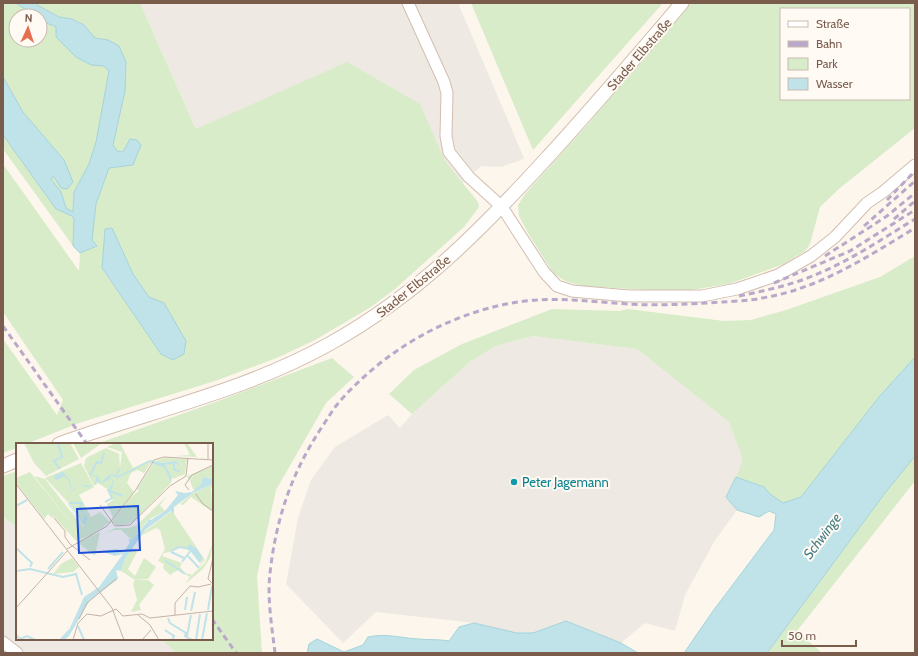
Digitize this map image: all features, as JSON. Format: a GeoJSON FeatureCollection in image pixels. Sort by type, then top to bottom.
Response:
{"type":"FeatureCollection","features":[{"type":"Feature","properties":{"kind":"street"},"geometry":{"type":"LineString","coordinates":[[408,3],[444,82],[447,93],[446,136],[449,152],[469,177],[502,207],[544,272],[557,286],[572,291],[629,296],[702,296],[737,289],[778,275],[811,256],[835,237],[867,203],[884,192],[915,165]]}},
{"type":"Feature","properties":{"kind":"street","name":"Stader Elbstraße"},"geometry":{"type":"LineString","coordinates":[[62,443],[216,393],[282,367],[330,344],[377,316],[442,265],[502,207],[586,115],[682,3]]}},
{"type":"Feature","properties":{"kind":"street"},"geometry":{"type":"LineString","coordinates":[[3,466],[16,460]]}},
{"type":"Feature","properties":{"kind":"street"},"geometry":{"type":"LineString","coordinates":[[3,642],[17,653]]}},
{"type":"Feature","properties":{"kind":"shaded area"},"geometry":{"type":"Polygon","coordinates":[[[140,3],[458,3],[524,158],[501,167],[481,166],[290,339],[140,3]]]}},
{"type":"Feature","properties":{"kind":"shaded area"},"geometry":{"type":"Polygon","coordinates":[[[533,336],[637,349],[729,422],[744,460],[726,497],[737,510],[714,542],[685,595],[675,631],[645,623],[621,643],[566,621],[533,633],[517,633],[474,623],[376,612],[343,643],[286,584],[298,518],[311,480],[335,447],[388,415],[400,428],[412,414],[471,361],[496,346],[533,336]]]}},
{"type":"Feature","properties":{"kind":"shaded area"},"geometry":{"type":"Polygon","coordinates":[[[3,517],[16,526],[16,640],[162,640],[176,653],[3,653],[3,517]]]}},
{"type":"Feature","properties":{"kind":"green space"},"geometry":{"type":"Polygon","coordinates":[[[3,3],[16,3],[23,8],[8,8],[8,48],[48,48],[48,24],[56,27],[91,65],[104,66],[109,71],[96,142],[89,164],[74,192],[74,213],[66,208],[61,192],[51,179],[54,177],[61,188],[64,160],[23,112],[3,77],[3,3]]]}},
{"type":"Feature","properties":{"kind":"green space"},"geometry":{"type":"Polygon","coordinates":[[[37,3],[140,3],[196,129],[347,62],[420,104],[445,161],[478,202],[479,207],[464,227],[395,289],[371,307],[315,340],[279,357],[215,381],[79,423],[29,443],[16,443],[16,448],[3,453],[3,339],[57,415],[63,400],[3,312],[3,164],[79,271],[80,253],[97,246],[92,240],[96,204],[109,168],[133,165],[124,152],[117,151],[113,145],[125,91],[126,62],[108,40],[95,38],[84,25],[72,19],[59,17],[48,11],[48,8],[42,8],[37,5],[37,3]],[[112,228],[105,229],[102,269],[161,354],[164,303],[149,297],[133,274],[112,228]]]}},
{"type":"Feature","properties":{"kind":"green space"},"geometry":{"type":"Polygon","coordinates":[[[471,3],[663,3],[533,150],[471,3]]]}},
{"type":"Feature","properties":{"kind":"green space"},"geometry":{"type":"Polygon","coordinates":[[[691,3],[915,3],[915,128],[840,188],[820,207],[810,244],[805,251],[784,264],[729,284],[691,290],[663,291],[582,286],[565,281],[553,273],[528,233],[519,216],[518,205],[525,194],[588,124],[691,3]]]}},
{"type":"Feature","properties":{"kind":"green space"},"geometry":{"type":"Polygon","coordinates":[[[3,135],[56,209],[72,216],[74,219],[73,246],[3,149],[3,135]]]}},
{"type":"Feature","properties":{"kind":"green space"},"geometry":{"type":"Polygon","coordinates":[[[915,256],[915,357],[879,397],[801,497],[784,503],[770,494],[764,487],[736,477],[743,459],[729,422],[637,349],[533,336],[496,346],[471,361],[412,414],[389,394],[414,370],[462,344],[552,309],[619,311],[628,309],[724,321],[751,320],[786,310],[880,277],[915,256]]]}},
{"type":"Feature","properties":{"kind":"green space"},"geometry":{"type":"Polygon","coordinates":[[[332,358],[354,377],[326,403],[276,490],[257,576],[262,653],[176,653],[162,640],[213,640],[213,443],[99,443],[213,403],[332,358]]]}},
{"type":"Feature","properties":{"kind":"green space"},"geometry":{"type":"Polygon","coordinates":[[[915,456],[915,481],[797,631],[822,653],[767,653],[885,493],[915,456]]]}},
{"type":"Feature","properties":{"kind":"green space"},"geometry":{"type":"Polygon","coordinates":[[[16,471],[16,526],[3,517],[3,476],[16,471]]]}},
{"type":"Feature","properties":{"kind":"water"},"geometry":{"type":"Polygon","coordinates":[[[16,3],[37,3],[37,5],[42,8],[23,8],[16,3]]]}},
{"type":"Feature","properties":{"kind":"water"},"geometry":{"type":"Polygon","coordinates":[[[48,11],[59,17],[72,19],[84,25],[95,38],[108,40],[119,46],[126,62],[125,91],[113,145],[117,151],[123,152],[130,139],[137,140],[141,145],[133,165],[109,168],[96,204],[92,240],[97,246],[80,253],[73,246],[74,219],[72,216],[56,209],[3,135],[3,77],[23,112],[64,160],[73,182],[67,189],[61,188],[54,177],[51,179],[61,192],[66,208],[73,212],[74,192],[89,164],[96,142],[109,71],[104,66],[91,65],[76,57],[56,37],[56,27],[48,24],[48,11]]]}},
{"type":"Feature","properties":{"kind":"water"},"geometry":{"type":"Polygon","coordinates":[[[112,228],[133,274],[149,297],[164,303],[186,341],[184,354],[173,360],[161,354],[102,268],[105,229],[112,228]]]}},
{"type":"Feature","properties":{"kind":"water","name":"Schwinge"},"geometry":{"type":"Polygon","coordinates":[[[915,357],[915,456],[885,493],[767,653],[684,653],[713,611],[774,530],[776,514],[769,511],[759,517],[737,510],[726,497],[736,477],[764,487],[770,494],[783,503],[801,497],[879,397],[915,357]]]}},
{"type":"Feature","properties":{"kind":"water"},"geometry":{"type":"Polygon","coordinates":[[[566,621],[621,643],[638,653],[307,653],[309,644],[317,639],[344,652],[363,645],[368,637],[375,636],[449,641],[459,627],[474,623],[517,633],[533,633],[566,621]]]}},
{"type":"Feature","properties":{"kind":"railway"},"geometry":{"type":"LineString","coordinates":[[887,200],[915,171]]}},
{"type":"Feature","properties":{"kind":"railway"},"geometry":{"type":"LineString","coordinates":[[864,226],[915,181]]}},
{"type":"Feature","properties":{"kind":"railway"},"geometry":{"type":"LineString","coordinates":[[825,256],[887,216],[915,193]]}},
{"type":"Feature","properties":{"kind":"railway"},"geometry":{"type":"LineString","coordinates":[[894,219],[915,201]]}},
{"type":"Feature","properties":{"kind":"railway"},"geometry":{"type":"LineString","coordinates":[[774,283],[850,251],[915,210]]}},
{"type":"Feature","properties":{"kind":"railway"},"geometry":{"type":"LineString","coordinates":[[739,296],[782,286],[814,276],[859,253],[915,219]]}},
{"type":"Feature","properties":{"kind":"railway"},"geometry":{"type":"LineString","coordinates":[[275,653],[269,603],[270,573],[276,533],[294,478],[311,444],[337,404],[379,364],[400,348],[424,334],[473,313],[525,301],[564,300],[640,305],[747,300],[783,294],[823,280],[861,261],[915,228]]}},
{"type":"Feature","properties":{"kind":"railway"},"geometry":{"type":"LineString","coordinates":[[3,326],[86,443]]}},
{"type":"Feature","properties":{"kind":"railway"},"geometry":{"type":"LineString","coordinates":[[213,620],[236,653]]}},
{"type":"Feature","properties":{"kind":"place","name":"Peter Jagemann"},"geometry":{"type":"Point","coordinates":[514,482]}}]}
